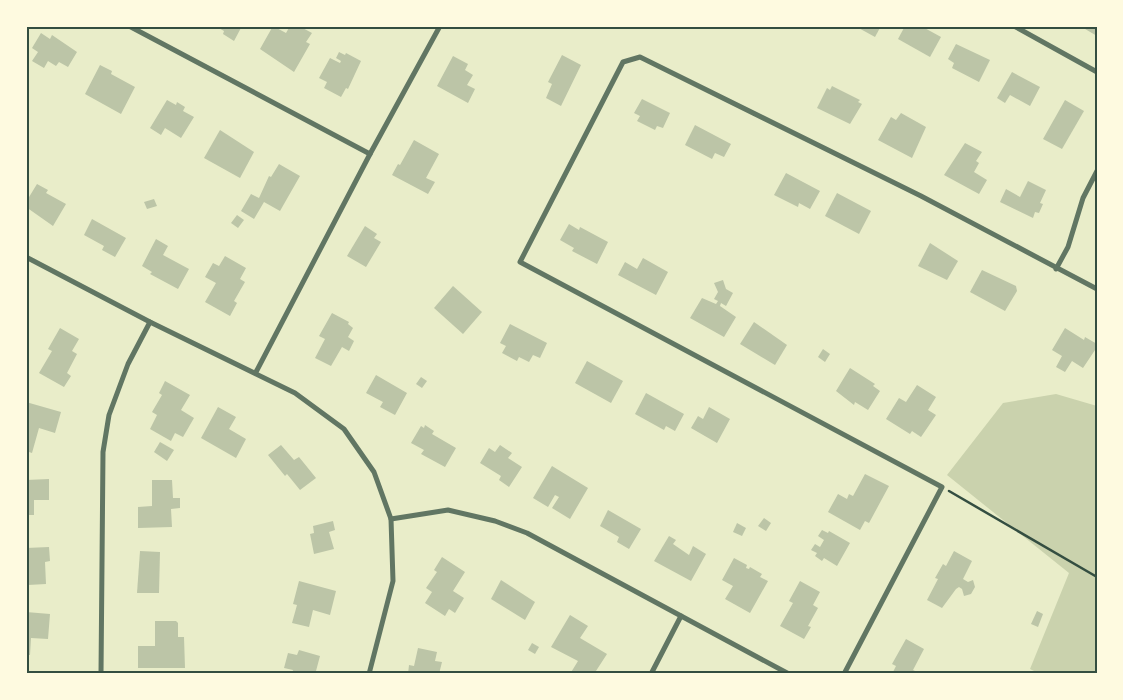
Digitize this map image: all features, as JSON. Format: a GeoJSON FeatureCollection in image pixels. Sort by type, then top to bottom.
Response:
{"type":"FeatureCollection","features":[{"type":"Feature","properties":{"kind":"street"},"geometry":{"type":"LineString","coordinates":[[129,26],[370,154]]}},
{"type":"Feature","properties":{"kind":"street"},"geometry":{"type":"LineString","coordinates":[[256,372],[370,154],[440,26]]}},
{"type":"Feature","properties":{"kind":"street"},"geometry":{"type":"LineString","coordinates":[[1014,26],[1097,72]]}},
{"type":"Feature","properties":{"kind":"street"},"geometry":{"type":"LineString","coordinates":[[844,674],[942,487],[520,262],[623,62],[640,57],[921,196],[1097,289]]}},
{"type":"Feature","properties":{"kind":"street"},"geometry":{"type":"LineString","coordinates":[[1056,269],[1068,247],[1083,198],[1097,171]]}},
{"type":"Feature","properties":{"kind":"street"},"geometry":{"type":"LineString","coordinates":[[26,257],[150,322],[256,372],[295,393],[344,429],[374,472],[391,519],[393,581],[369,674]]}},
{"type":"Feature","properties":{"kind":"street"},"geometry":{"type":"LineString","coordinates":[[101,674],[102,452],[109,415],[128,364],[150,322]]}},
{"type":"Feature","properties":{"kind":"street"},"geometry":{"type":"LineString","coordinates":[[391,519],[448,510],[496,521],[527,533],[789,674]]}},
{"type":"Feature","properties":{"kind":"street"},"geometry":{"type":"LineString","coordinates":[[651,674],[682,616]]}},
{"type":"Feature","properties":{"kind":"path"},"geometry":{"type":"LineString","coordinates":[[942,487],[1097,577]]}},
{"type":"Feature","properties":{"kind":"green space"},"geometry":{"type":"Polygon","coordinates":[[[1056,394],[1097,406],[1097,674],[1040,674],[1030,669],[1069,573],[947,475],[1003,403],[1056,394]]]}},
{"type":"Feature","properties":{"kind":"building"},"geometry":{"type":"Polygon","coordinates":[[[215,26],[242,26],[234,41],[223,34],[224,31],[215,26]]]}},
{"type":"Feature","properties":{"kind":"building"},"geometry":{"type":"Polygon","coordinates":[[[273,26],[286,33],[290,26],[299,26],[312,33],[306,42],[310,44],[294,72],[260,49],[273,26]]]}},
{"type":"Feature","properties":{"kind":"building"},"geometry":{"type":"Polygon","coordinates":[[[855,26],[881,26],[875,37],[855,26]]]}},
{"type":"Feature","properties":{"kind":"building"},"geometry":{"type":"Polygon","coordinates":[[[905,26],[921,26],[941,37],[930,57],[898,39],[905,26]]]}},
{"type":"Feature","properties":{"kind":"building"},"geometry":{"type":"Polygon","coordinates":[[[1080,26],[1097,26],[1097,36],[1080,26]]]}},
{"type":"Feature","properties":{"kind":"building"},"geometry":{"type":"Polygon","coordinates":[[[41,33],[50,39],[52,35],[77,52],[68,67],[59,62],[56,66],[48,61],[44,68],[32,61],[38,52],[32,48],[41,33]]]}},
{"type":"Feature","properties":{"kind":"building"},"geometry":{"type":"Polygon","coordinates":[[[956,44],[990,60],[979,82],[952,68],[954,63],[948,59],[956,44]]]}},
{"type":"Feature","properties":{"kind":"building"},"geometry":{"type":"Polygon","coordinates":[[[339,52],[345,55],[346,53],[361,61],[348,89],[346,88],[341,97],[324,88],[327,82],[319,78],[330,58],[340,63],[341,61],[336,58],[339,52]]]}},
{"type":"Feature","properties":{"kind":"building"},"geometry":{"type":"Polygon","coordinates":[[[562,55],[581,65],[561,106],[546,98],[552,84],[548,82],[562,55]]]}},
{"type":"Feature","properties":{"kind":"building"},"geometry":{"type":"Polygon","coordinates":[[[453,56],[468,64],[465,70],[473,75],[467,85],[475,89],[468,103],[437,86],[453,56]]]}},
{"type":"Feature","properties":{"kind":"building"},"geometry":{"type":"Polygon","coordinates":[[[100,65],[112,71],[111,74],[135,87],[121,114],[85,94],[100,65]]]}},
{"type":"Feature","properties":{"kind":"building"},"geometry":{"type":"Polygon","coordinates":[[[1012,72],[1040,87],[1030,106],[1010,95],[1005,103],[997,98],[1012,72]]]}},
{"type":"Feature","properties":{"kind":"building"},"geometry":{"type":"Polygon","coordinates":[[[832,86],[860,100],[858,102],[862,104],[850,124],[817,108],[827,88],[830,90],[832,86]]]}},
{"type":"Feature","properties":{"kind":"building"},"geometry":{"type":"Polygon","coordinates":[[[642,99],[670,113],[663,128],[657,126],[655,130],[637,121],[640,116],[634,113],[642,99]]]}},
{"type":"Feature","properties":{"kind":"building"},"geometry":{"type":"Polygon","coordinates":[[[167,100],[176,105],[177,102],[185,107],[183,111],[194,117],[181,138],[165,128],[161,135],[150,128],[167,100]]]}},
{"type":"Feature","properties":{"kind":"building"},"geometry":{"type":"Polygon","coordinates":[[[1065,100],[1084,111],[1062,149],[1043,139],[1065,100]]]}},
{"type":"Feature","properties":{"kind":"building"},"geometry":{"type":"Polygon","coordinates":[[[901,113],[926,127],[912,158],[878,140],[891,117],[896,120],[901,113]]]}},
{"type":"Feature","properties":{"kind":"building"},"geometry":{"type":"Polygon","coordinates":[[[695,125],[731,144],[724,157],[715,153],[712,159],[685,145],[695,125]]]}},
{"type":"Feature","properties":{"kind":"building"},"geometry":{"type":"Polygon","coordinates":[[[220,130],[254,152],[240,178],[204,158],[220,130]]]}},
{"type":"Feature","properties":{"kind":"building"},"geometry":{"type":"Polygon","coordinates":[[[414,140],[439,154],[426,178],[435,182],[428,194],[392,175],[414,140]]]}},
{"type":"Feature","properties":{"kind":"building"},"geometry":{"type":"Polygon","coordinates":[[[965,143],[982,152],[976,161],[979,163],[974,172],[987,180],[979,194],[944,175],[965,143]]]}},
{"type":"Feature","properties":{"kind":"building"},"geometry":{"type":"Polygon","coordinates":[[[279,164],[300,176],[280,211],[264,202],[254,219],[241,211],[251,194],[259,198],[269,176],[271,177],[279,164]]]}},
{"type":"Feature","properties":{"kind":"building"},"geometry":{"type":"Polygon","coordinates":[[[786,173],[820,191],[810,209],[799,203],[798,207],[774,195],[786,173]]]}},
{"type":"Feature","properties":{"kind":"building"},"geometry":{"type":"Polygon","coordinates":[[[1028,181],[1046,190],[1040,203],[1043,204],[1039,213],[1035,212],[1033,218],[1000,202],[1006,189],[1020,197],[1028,181]]]}},
{"type":"Feature","properties":{"kind":"building"},"geometry":{"type":"Polygon","coordinates":[[[37,184],[48,190],[46,193],[66,204],[53,226],[26,207],[26,202],[37,184]]]}},
{"type":"Feature","properties":{"kind":"building"},"geometry":{"type":"Polygon","coordinates":[[[837,193],[871,211],[859,234],[825,216],[837,193]]]}},
{"type":"Feature","properties":{"kind":"building"},"geometry":{"type":"Polygon","coordinates":[[[154,199],[157,206],[147,209],[144,202],[154,199]]]}},
{"type":"Feature","properties":{"kind":"building"},"geometry":{"type":"Polygon","coordinates":[[[237,215],[244,220],[238,228],[231,223],[237,215]]]}},
{"type":"Feature","properties":{"kind":"building"},"geometry":{"type":"Polygon","coordinates":[[[92,219],[126,238],[115,257],[102,250],[104,246],[84,235],[92,219]]]}},
{"type":"Feature","properties":{"kind":"building"},"geometry":{"type":"Polygon","coordinates":[[[569,224],[579,230],[580,227],[608,242],[597,264],[572,251],[574,248],[560,240],[569,224]]]}},
{"type":"Feature","properties":{"kind":"building"},"geometry":{"type":"Polygon","coordinates":[[[365,226],[377,234],[374,238],[381,242],[366,267],[347,256],[365,226]]]}},
{"type":"Feature","properties":{"kind":"building"},"geometry":{"type":"Polygon","coordinates":[[[156,239],[168,246],[163,255],[189,269],[178,289],[150,274],[152,272],[142,266],[156,239]]]}},
{"type":"Feature","properties":{"kind":"building"},"geometry":{"type":"Polygon","coordinates":[[[930,243],[958,261],[947,280],[918,266],[930,243]]]}},
{"type":"Feature","properties":{"kind":"building"},"geometry":{"type":"Polygon","coordinates":[[[225,256],[246,268],[240,279],[245,282],[234,301],[237,303],[230,316],[205,302],[216,283],[205,277],[213,263],[219,266],[225,256]]]}},
{"type":"Feature","properties":{"kind":"building"},"geometry":{"type":"Polygon","coordinates":[[[643,258],[668,272],[656,295],[618,275],[625,262],[637,269],[643,258]]]}},
{"type":"Feature","properties":{"kind":"building"},"geometry":{"type":"Polygon","coordinates":[[[982,270],[1016,286],[1017,291],[1005,311],[970,292],[982,270]]]}},
{"type":"Feature","properties":{"kind":"building"},"geometry":{"type":"Polygon","coordinates":[[[723,280],[726,289],[733,293],[726,306],[721,303],[720,306],[736,317],[724,337],[690,318],[702,298],[716,304],[718,301],[714,299],[718,292],[714,283],[723,280]]]}},
{"type":"Feature","properties":{"kind":"building"},"geometry":{"type":"Polygon","coordinates":[[[453,286],[482,312],[463,334],[434,308],[453,286]]]}},
{"type":"Feature","properties":{"kind":"building"},"geometry":{"type":"Polygon","coordinates":[[[332,313],[349,322],[348,324],[353,328],[348,337],[354,341],[349,351],[342,347],[331,366],[315,358],[325,339],[319,336],[332,313]]]}},
{"type":"Feature","properties":{"kind":"building"},"geometry":{"type":"Polygon","coordinates":[[[754,322],[787,345],[775,365],[740,344],[754,322]]]}},
{"type":"Feature","properties":{"kind":"building"},"geometry":{"type":"Polygon","coordinates":[[[510,324],[547,343],[540,358],[533,355],[529,362],[519,357],[517,361],[502,353],[506,346],[500,343],[510,324]]]}},
{"type":"Feature","properties":{"kind":"building"},"geometry":{"type":"Polygon","coordinates":[[[60,328],[79,339],[72,351],[77,354],[67,373],[71,376],[64,387],[39,373],[52,351],[48,349],[60,328]]]}},
{"type":"Feature","properties":{"kind":"building"},"geometry":{"type":"Polygon","coordinates":[[[1065,328],[1084,340],[1085,337],[1097,344],[1097,347],[1083,368],[1072,361],[1065,372],[1056,367],[1062,356],[1052,350],[1065,328]]]}},
{"type":"Feature","properties":{"kind":"building"},"geometry":{"type":"Polygon","coordinates":[[[823,349],[830,354],[825,362],[818,357],[823,349]]]}},
{"type":"Feature","properties":{"kind":"building"},"geometry":{"type":"Polygon","coordinates":[[[587,361],[623,381],[611,403],[575,383],[587,361]]]}},
{"type":"Feature","properties":{"kind":"building"},"geometry":{"type":"Polygon","coordinates":[[[850,368],[875,384],[873,386],[880,391],[868,410],[855,402],[854,405],[836,391],[850,368]]]}},
{"type":"Feature","properties":{"kind":"building"},"geometry":{"type":"Polygon","coordinates":[[[376,375],[407,393],[395,415],[380,407],[383,402],[366,393],[376,375]]]}},
{"type":"Feature","properties":{"kind":"building"},"geometry":{"type":"Polygon","coordinates":[[[421,377],[427,381],[422,388],[416,384],[421,377]]]}},
{"type":"Feature","properties":{"kind":"building"},"geometry":{"type":"Polygon","coordinates":[[[165,381],[190,395],[181,410],[194,418],[183,437],[175,433],[171,441],[150,429],[157,415],[152,412],[162,395],[159,393],[165,381]]]}},
{"type":"Feature","properties":{"kind":"building"},"geometry":{"type":"Polygon","coordinates":[[[917,385],[936,397],[928,410],[936,415],[921,437],[912,431],[910,434],[886,419],[899,398],[906,402],[917,385]]]}},
{"type":"Feature","properties":{"kind":"building"},"geometry":{"type":"Polygon","coordinates":[[[646,393],[684,414],[675,431],[666,426],[664,430],[635,414],[646,393]]]}},
{"type":"Feature","properties":{"kind":"building"},"geometry":{"type":"Polygon","coordinates":[[[26,402],[61,412],[55,433],[39,428],[32,453],[26,451],[26,402]]]}},
{"type":"Feature","properties":{"kind":"building"},"geometry":{"type":"Polygon","coordinates":[[[218,407],[236,417],[229,429],[246,439],[236,458],[201,438],[218,407]]]}},
{"type":"Feature","properties":{"kind":"building"},"geometry":{"type":"Polygon","coordinates":[[[709,407],[730,419],[717,443],[691,428],[698,416],[703,419],[709,407]]]}},
{"type":"Feature","properties":{"kind":"building"},"geometry":{"type":"Polygon","coordinates":[[[425,425],[434,431],[432,434],[456,448],[445,467],[421,454],[424,450],[411,443],[421,426],[424,428],[425,425]]]}},
{"type":"Feature","properties":{"kind":"building"},"geometry":{"type":"Polygon","coordinates":[[[160,442],[174,450],[167,461],[154,452],[160,442]]]}},
{"type":"Feature","properties":{"kind":"building"},"geometry":{"type":"Polygon","coordinates":[[[281,445],[294,460],[299,457],[316,478],[300,490],[287,474],[285,476],[268,455],[281,445]]]}},
{"type":"Feature","properties":{"kind":"building"},"geometry":{"type":"Polygon","coordinates":[[[500,445],[512,453],[508,458],[522,467],[509,487],[499,480],[501,476],[480,463],[489,448],[495,452],[500,445]]]}},
{"type":"Feature","properties":{"kind":"building"},"geometry":{"type":"Polygon","coordinates":[[[552,466],[588,488],[570,519],[552,508],[559,497],[555,495],[548,507],[533,498],[552,466]]]}},
{"type":"Feature","properties":{"kind":"building"},"geometry":{"type":"Polygon","coordinates":[[[865,474],[889,486],[869,523],[865,521],[860,530],[828,512],[838,494],[847,499],[849,494],[853,496],[865,474]]]}},
{"type":"Feature","properties":{"kind":"building"},"geometry":{"type":"Polygon","coordinates":[[[49,479],[49,500],[34,500],[34,515],[26,515],[26,480],[49,479]]]}},
{"type":"Feature","properties":{"kind":"building"},"geometry":{"type":"Polygon","coordinates":[[[152,480],[172,480],[173,498],[180,498],[180,508],[171,509],[172,527],[138,528],[138,507],[152,506],[152,480]]]}},
{"type":"Feature","properties":{"kind":"building"},"geometry":{"type":"Polygon","coordinates":[[[608,510],[641,529],[629,549],[617,542],[619,537],[600,526],[608,510]]]}},
{"type":"Feature","properties":{"kind":"building"},"geometry":{"type":"Polygon","coordinates":[[[764,518],[771,523],[766,531],[758,526],[764,518]]]}},
{"type":"Feature","properties":{"kind":"building"},"geometry":{"type":"Polygon","coordinates":[[[333,521],[335,530],[329,532],[334,549],[314,554],[310,534],[314,533],[313,526],[333,521]]]}},
{"type":"Feature","properties":{"kind":"building"},"geometry":{"type":"Polygon","coordinates":[[[737,523],[746,528],[742,536],[733,532],[737,523]]]}},
{"type":"Feature","properties":{"kind":"building"},"geometry":{"type":"Polygon","coordinates":[[[822,530],[828,533],[829,531],[850,543],[837,566],[824,558],[822,561],[815,556],[817,553],[811,550],[815,544],[820,547],[824,540],[818,536],[822,530]]]}},
{"type":"Feature","properties":{"kind":"building"},"geometry":{"type":"Polygon","coordinates":[[[669,536],[676,540],[673,544],[689,555],[693,546],[706,554],[691,581],[654,561],[669,536]]]}},
{"type":"Feature","properties":{"kind":"building"},"geometry":{"type":"Polygon","coordinates":[[[49,547],[50,561],[45,562],[46,584],[28,585],[26,548],[49,547]]]}},
{"type":"Feature","properties":{"kind":"building"},"geometry":{"type":"Polygon","coordinates":[[[140,551],[160,552],[159,593],[137,593],[140,551]]]}},
{"type":"Feature","properties":{"kind":"building"},"geometry":{"type":"Polygon","coordinates":[[[954,551],[972,561],[963,579],[968,582],[973,580],[975,587],[971,594],[964,596],[962,589],[959,587],[942,608],[927,600],[938,579],[935,578],[943,564],[946,566],[954,551]]]}},
{"type":"Feature","properties":{"kind":"building"},"geometry":{"type":"Polygon","coordinates":[[[442,557],[465,572],[453,591],[464,598],[455,613],[449,609],[445,616],[425,603],[432,592],[426,588],[437,572],[434,570],[442,557]]]}},
{"type":"Feature","properties":{"kind":"building"},"geometry":{"type":"Polygon","coordinates":[[[734,558],[747,565],[746,568],[749,569],[750,567],[762,574],[760,577],[768,581],[750,613],[725,599],[733,586],[722,580],[734,558]]]}},
{"type":"Feature","properties":{"kind":"building"},"geometry":{"type":"Polygon","coordinates":[[[501,580],[535,602],[525,620],[491,599],[501,580]]]}},
{"type":"Feature","properties":{"kind":"building"},"geometry":{"type":"Polygon","coordinates":[[[299,581],[336,591],[330,615],[313,610],[309,627],[292,623],[297,605],[293,604],[299,581]]]}},
{"type":"Feature","properties":{"kind":"building"},"geometry":{"type":"Polygon","coordinates":[[[800,581],[820,592],[813,605],[818,608],[808,626],[811,627],[804,639],[780,626],[793,603],[789,601],[800,581]]]}},
{"type":"Feature","properties":{"kind":"building"},"geometry":{"type":"Polygon","coordinates":[[[1037,611],[1043,614],[1038,627],[1031,624],[1037,611]]]}},
{"type":"Feature","properties":{"kind":"building"},"geometry":{"type":"Polygon","coordinates":[[[26,612],[50,614],[48,639],[31,638],[30,655],[26,655],[26,612]]]}},
{"type":"Feature","properties":{"kind":"building"},"geometry":{"type":"Polygon","coordinates":[[[570,615],[588,626],[580,638],[607,654],[594,674],[570,674],[578,661],[551,647],[570,615]]]}},
{"type":"Feature","properties":{"kind":"building"},"geometry":{"type":"Polygon","coordinates":[[[155,621],[176,621],[178,623],[178,637],[184,637],[185,668],[138,668],[138,646],[155,646],[155,621]]]}},
{"type":"Feature","properties":{"kind":"building"},"geometry":{"type":"Polygon","coordinates":[[[906,639],[924,649],[913,670],[915,671],[914,674],[892,674],[896,666],[892,664],[906,639]]]}},
{"type":"Feature","properties":{"kind":"building"},"geometry":{"type":"Polygon","coordinates":[[[532,643],[539,647],[535,654],[528,650],[532,643]]]}},
{"type":"Feature","properties":{"kind":"building"},"geometry":{"type":"Polygon","coordinates":[[[418,648],[437,652],[435,661],[442,662],[439,674],[408,674],[409,665],[414,666],[418,648]]]}},
{"type":"Feature","properties":{"kind":"building"},"geometry":{"type":"Polygon","coordinates":[[[299,650],[320,656],[316,671],[313,671],[312,674],[292,674],[293,670],[284,668],[288,653],[297,655],[299,650]]]}}]}
